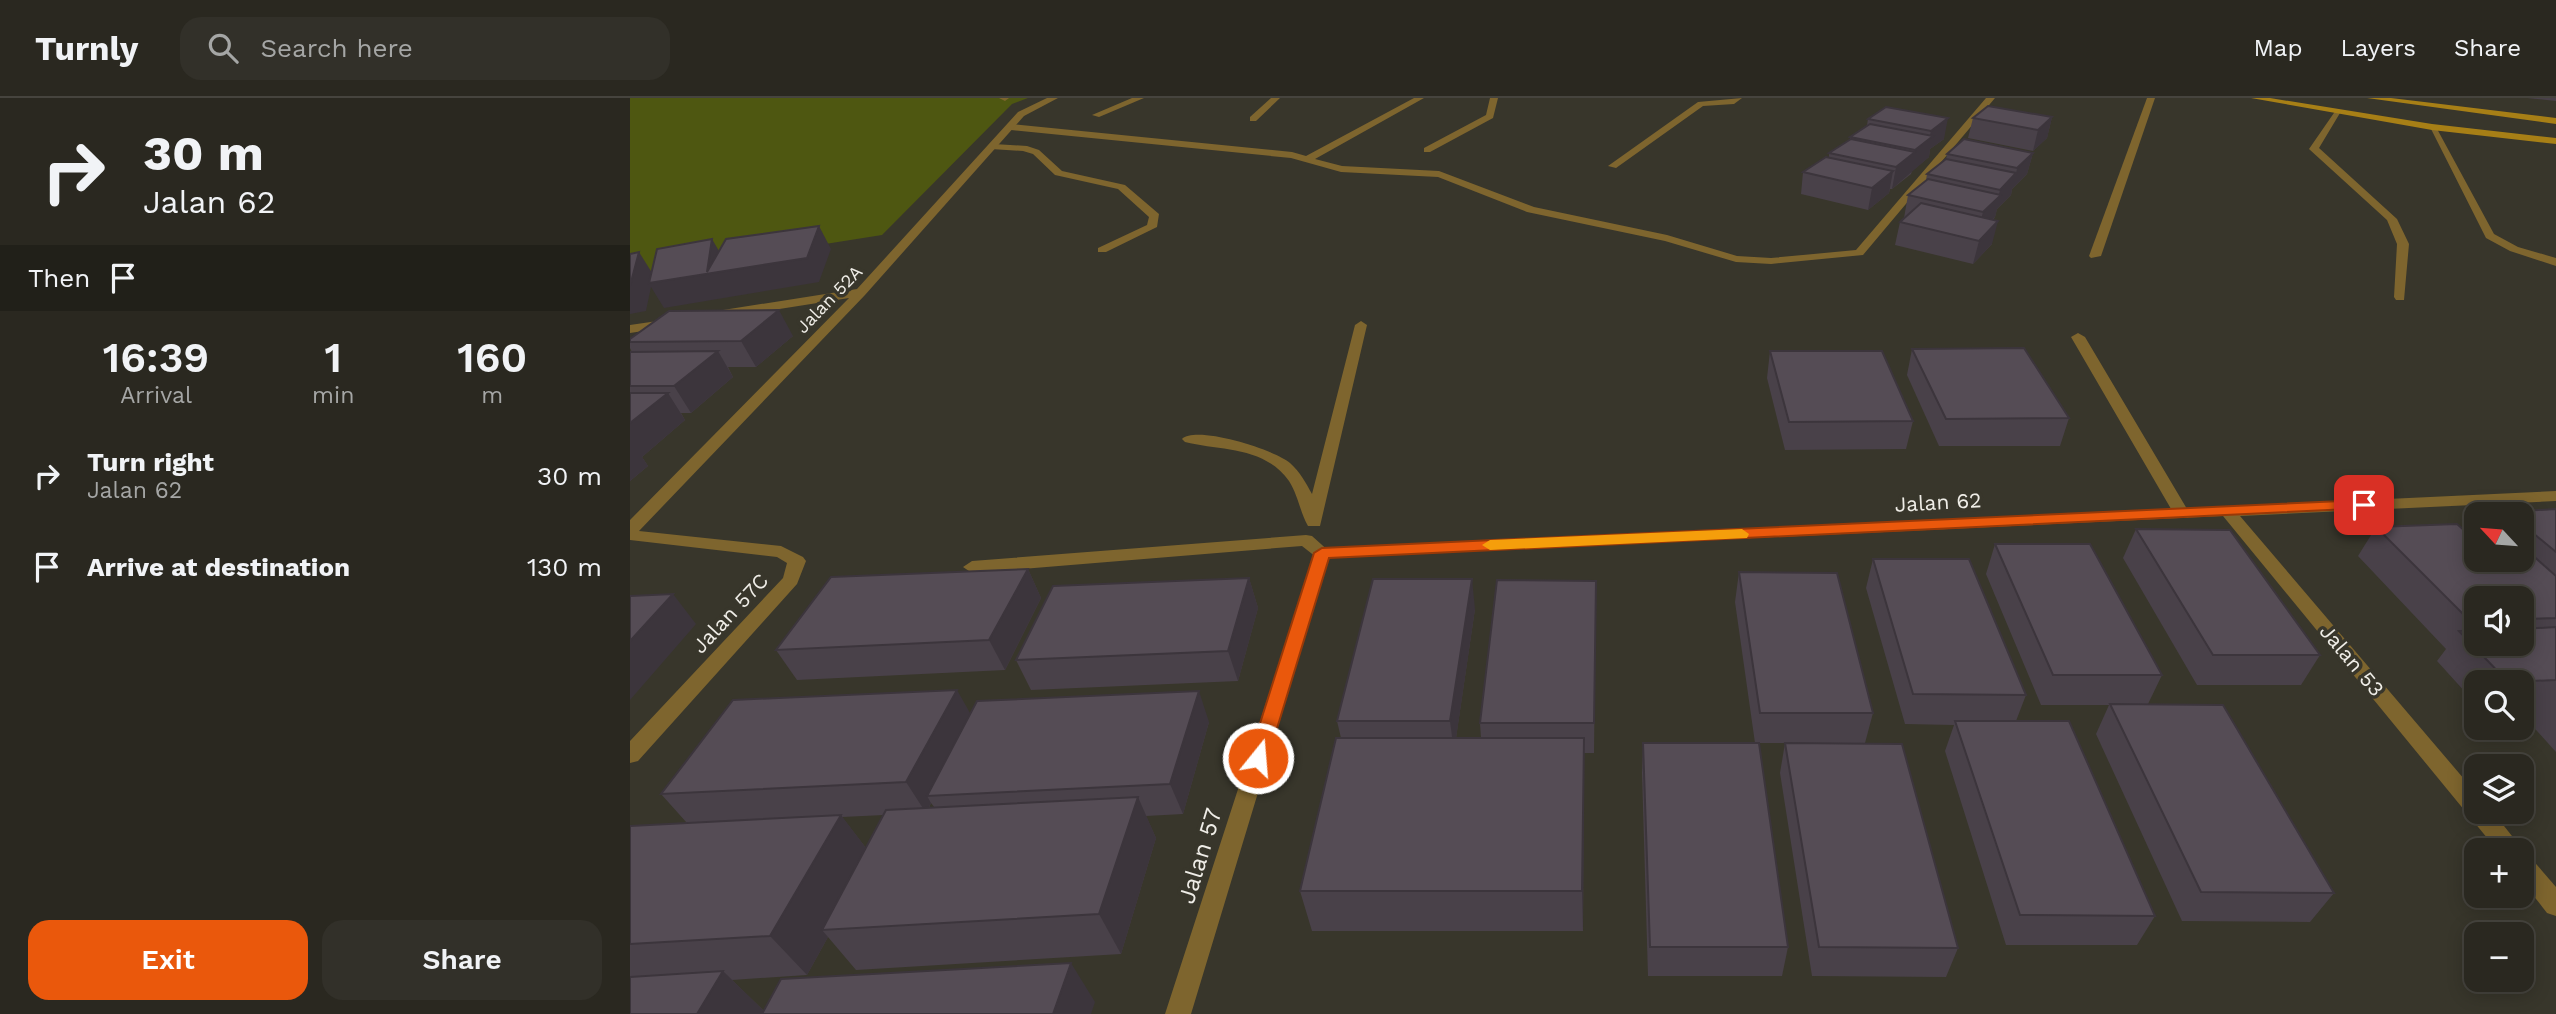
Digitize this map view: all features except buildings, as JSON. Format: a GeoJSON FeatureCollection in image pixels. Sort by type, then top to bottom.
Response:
{"type":"FeatureCollection","features":[{"type":"Feature","properties":{"kind":"main road"},"geometry":{"type":"LineString","coordinates":[[2255,98],[2432,127],[2556,141]]}},
{"type":"Feature","properties":{"kind":"main road"},"geometry":{"type":"LineString","coordinates":[[2266,98],[2289,105]]}},
{"type":"Feature","properties":{"kind":"main road"},"geometry":{"type":"LineString","coordinates":[[2371,98],[2556,121]]}},
{"type":"Feature","properties":{"kind":"street","name":"Jalan 52A"},"geometry":{"type":"LineString","coordinates":[[630,532],[861,292],[1021,114],[1054,98]]}},
{"type":"Feature","properties":{"kind":"street"},"geometry":{"type":"LineString","coordinates":[[1096,116],[1140,98]]}},
{"type":"Feature","properties":{"kind":"street"},"geometry":{"type":"LineString","coordinates":[[1253,119],[1276,98]]}},
{"type":"Feature","properties":{"kind":"street"},"geometry":{"type":"LineString","coordinates":[[1307,159],[1420,98]]}},
{"type":"Feature","properties":{"kind":"street"},"geometry":{"type":"LineString","coordinates":[[1427,150],[1490,116],[1494,98]]}},
{"type":"Feature","properties":{"kind":"street"},"geometry":{"type":"LineString","coordinates":[[1613,166],[1701,104],[1734,101],[1738,98]]}},
{"type":"Feature","properties":{"kind":"street"},"geometry":{"type":"LineString","coordinates":[[1011,127],[1292,155],[1341,169],[1439,174],[1531,209],[1667,237],[1736,259],[1771,261],[1859,253],[1991,98]]}},
{"type":"Feature","properties":{"kind":"street"},"geometry":{"type":"LineString","coordinates":[[2095,256],[2151,98]]}},
{"type":"Feature","properties":{"kind":"street"},"geometry":{"type":"LineString","coordinates":[[2336,113],[2314,149],[2392,219],[2403,244],[2400,297]]}},
{"type":"Feature","properties":{"kind":"street"},"geometry":{"type":"LineString","coordinates":[[2432,127],[2490,236],[2514,249],[2556,262]]}},
{"type":"Feature","properties":{"kind":"street"},"geometry":{"type":"LineString","coordinates":[[994,147],[1024,148],[1036,152],[1059,173],[1121,187],[1155,216],[1152,227],[1102,250]]}},
{"type":"Feature","properties":{"kind":"street"},"geometry":{"type":"LineString","coordinates":[[711,316],[861,292]]}},
{"type":"Feature","properties":{"kind":"street"},"geometry":{"type":"LineString","coordinates":[[630,329],[684,320]]}},
{"type":"Feature","properties":{"kind":"street","name":"Jalan 57"},"geometry":{"type":"LineString","coordinates":[[1178,1014],[1314,547],[1314,521],[1361,325]]}},
{"type":"Feature","properties":{"kind":"street"},"geometry":{"type":"LineString","coordinates":[[2078,337],[2182,514]]}},
{"type":"Feature","properties":{"kind":"street"},"geometry":{"type":"LineString","coordinates":[[1190,439],[1255,448],[1268,455],[1296,476],[1314,521]]}},
{"type":"Feature","properties":{"kind":"street","name":"Jalan 62"},"geometry":{"type":"LineString","coordinates":[[972,567],[1314,547],[2182,514],[2556,496]]}},
{"type":"Feature","properties":{"kind":"street","name":"Jalan 53"},"geometry":{"type":"LineString","coordinates":[[2227,511],[2464,795]]}},
{"type":"Feature","properties":{"kind":"street","name":"Jalan 57C"},"geometry":{"type":"LineString","coordinates":[[630,532],[782,552],[797,561],[791,580],[630,755]]}},
{"type":"Feature","properties":{"kind":"street","name":"Jalan 53"},"geometry":{"type":"LineString","coordinates":[[2488,824],[2501,838]]}},
{"type":"Feature","properties":{"kind":"street"},"geometry":{"type":"LineString","coordinates":[[2534,878],[2556,905]]}},
{"type":"Feature","properties":{"kind":"green space"},"geometry":{"type":"Polygon","coordinates":[[[630,98],[1028,98],[1012,104],[882,235],[630,275],[630,98]]]}},
{"type":"Feature","properties":{"kind":"slow traffic"},"geometry":{"type":"LineString","coordinates":[[1490,545],[1742,534]]}},
{"type":"Feature","properties":{"kind":"route"},"geometry":{"type":"LineString","coordinates":[[1258,758],[1322,553],[2364,505]]}}]}
